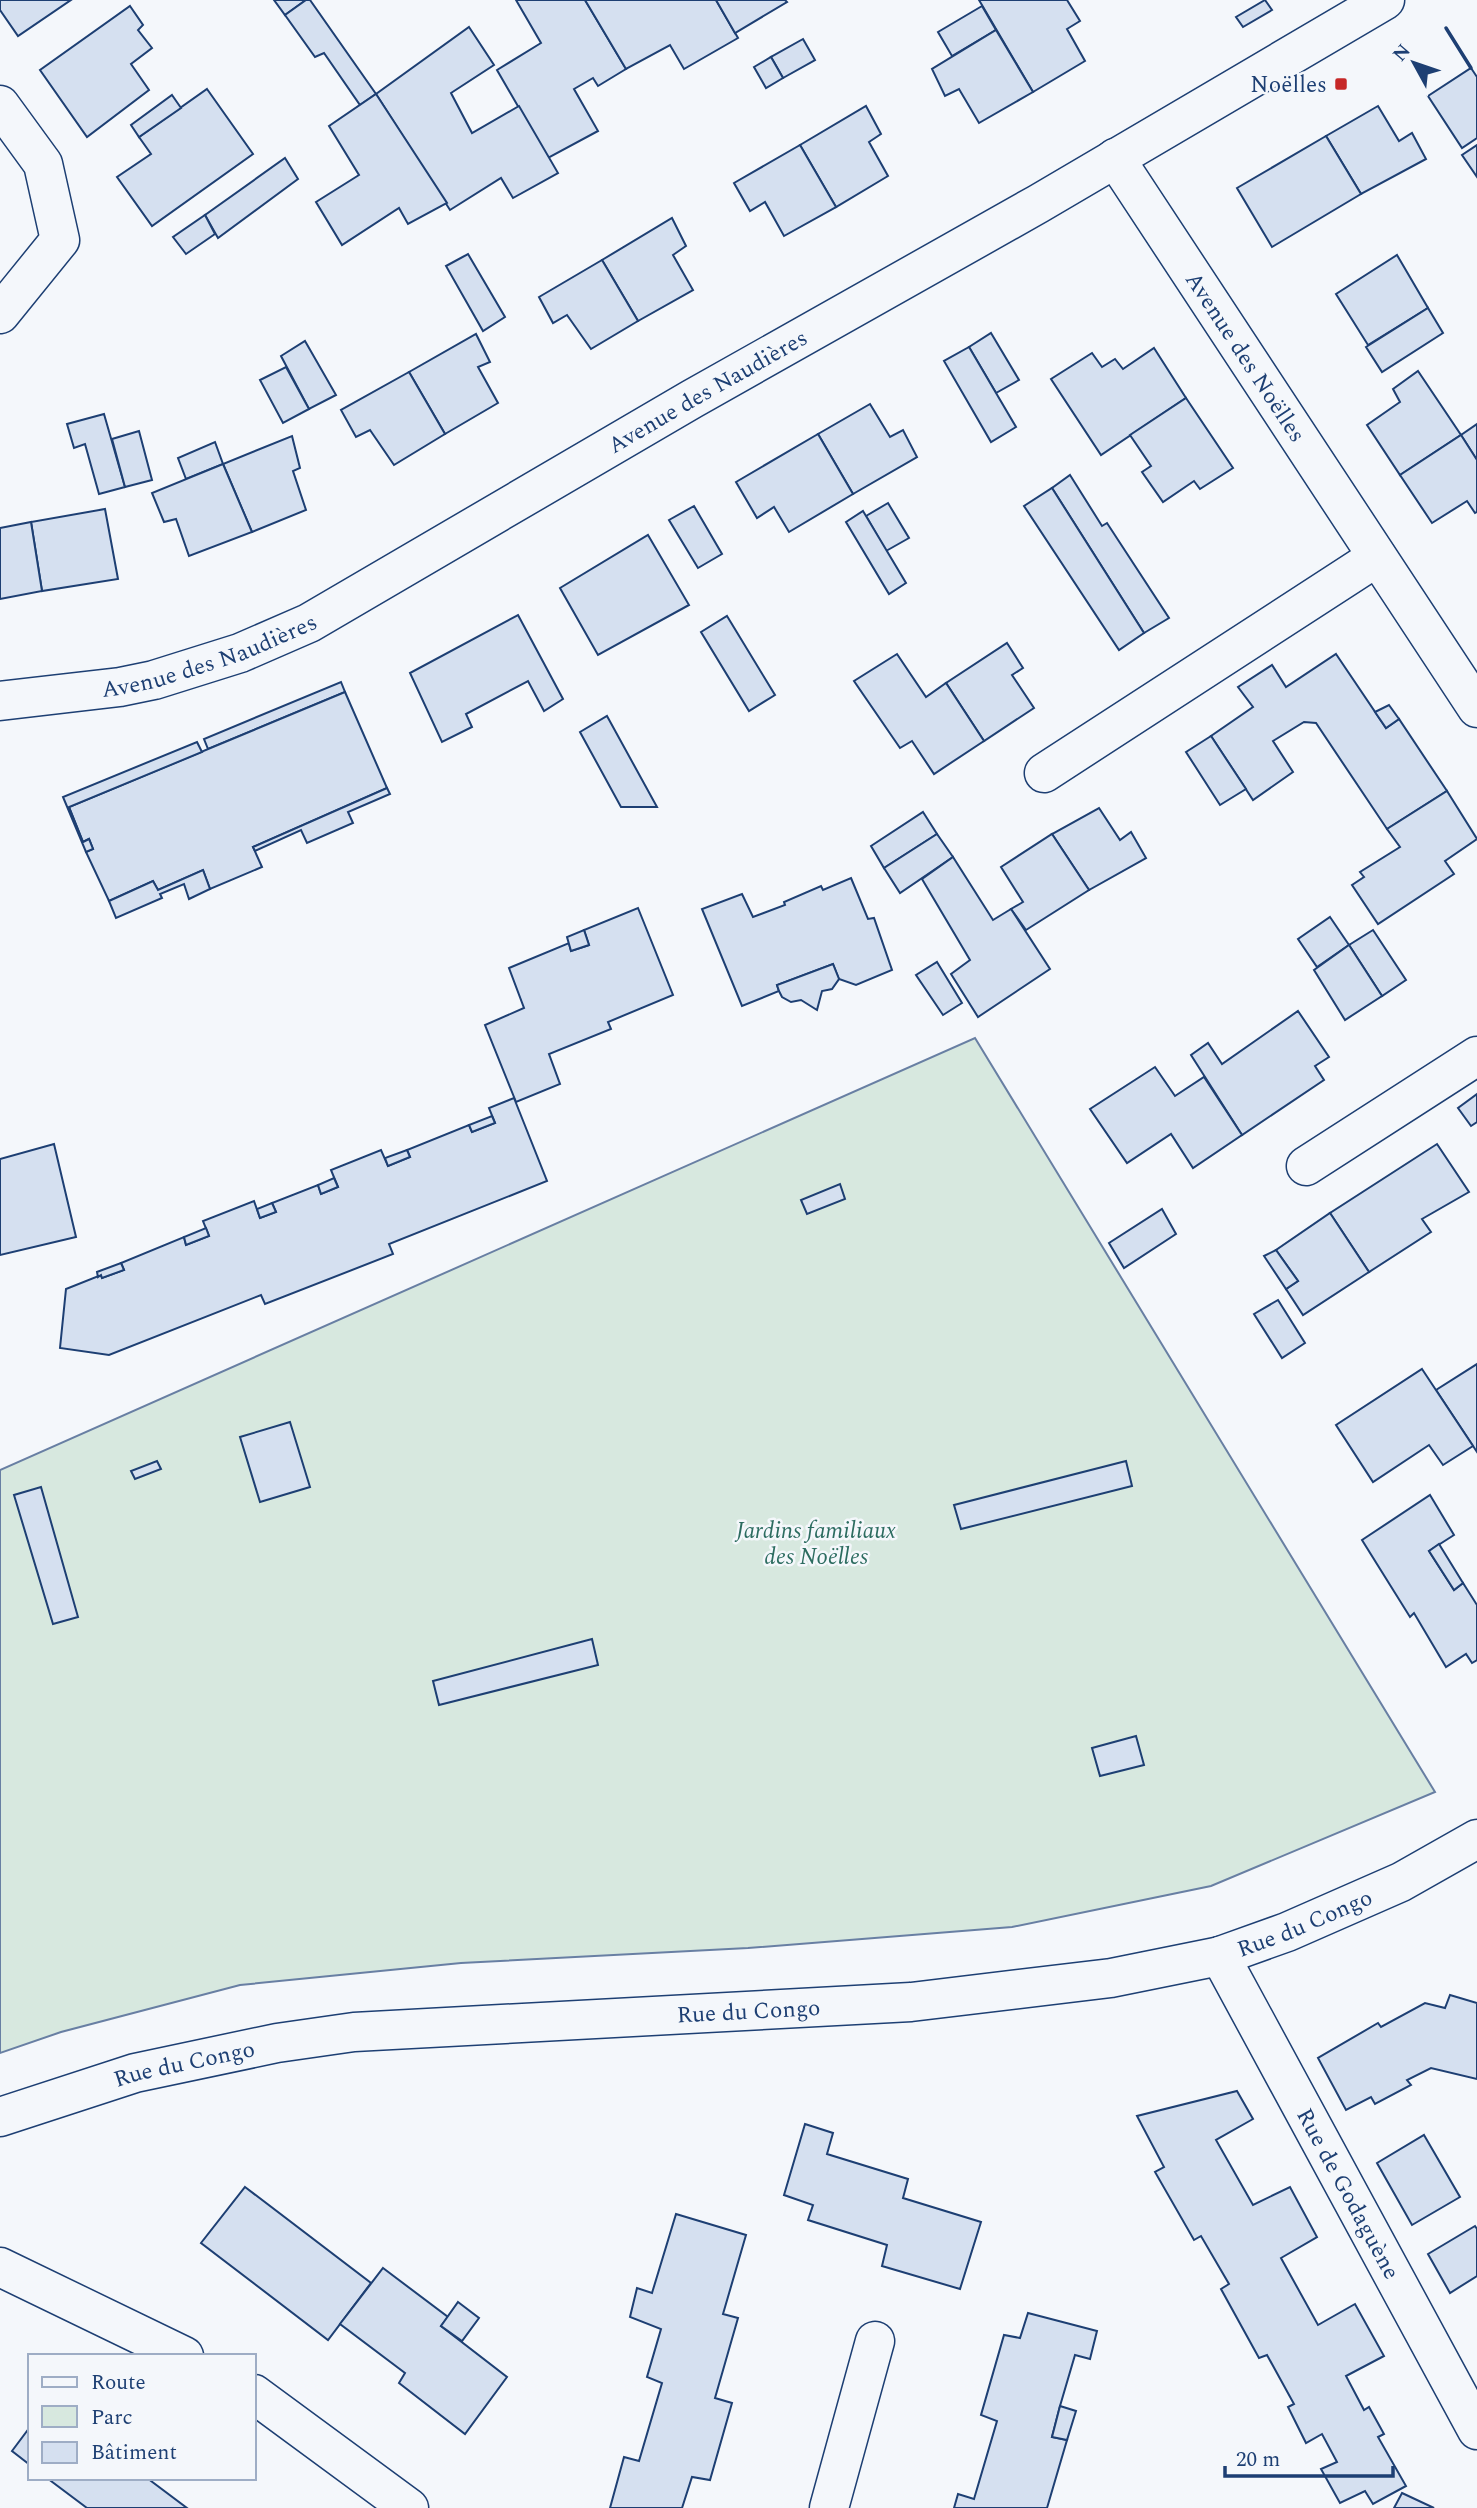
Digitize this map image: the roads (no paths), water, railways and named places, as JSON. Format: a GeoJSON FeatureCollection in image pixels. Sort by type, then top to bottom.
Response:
{"type":"FeatureCollection","features":[{"type":"Feature","properties":{"kind":"street","name":"Avenue des Naudières"},"geometry":{"type":"LineString","coordinates":[[0,701],[120,687],[154,680],[240,653],[309,622],[1385,0]]}},
{"type":"Feature","properties":{"kind":"street"},"geometry":{"type":"LineString","coordinates":[[0,105],[43,164],[60,240],[0,314]]}},
{"type":"Feature","properties":{"kind":"street","name":"Avenue des Noëlles"},"geometry":{"type":"LineString","coordinates":[[1115,158],[1477,708]]}},
{"type":"Feature","properties":{"kind":"street"},"geometry":{"type":"LineString","coordinates":[[1044,773],[1377,557]]}},
{"type":"Feature","properties":{"kind":"street"},"geometry":{"type":"LineString","coordinates":[[1306,1166],[1477,1056]]}},
{"type":"Feature","properties":{"kind":"street","name":"Rue du Congo"},"geometry":{"type":"LineString","coordinates":[[0,2116],[135,2073],[277,2043],[354,2032],[911,2002],[1111,1978],[1220,1956],[1287,1932],[1401,1882],[1477,1839]]}},
{"type":"Feature","properties":{"kind":"street","name":"Rue de Godaguène"},"geometry":{"type":"LineString","coordinates":[[1220,1956],[1477,2430]]}},
{"type":"Feature","properties":{"kind":"street"},"geometry":{"type":"LineString","coordinates":[[0,2267],[180,2354]]}},
{"type":"Feature","properties":{"kind":"street"},"geometry":{"type":"LineString","coordinates":[[830,2508],[875,2341]]}},
{"type":"Feature","properties":{"kind":"street"},"geometry":{"type":"LineString","coordinates":[[256,2395],[409,2508]]}},
{"type":"Feature","properties":{"kind":"place","name":"Noëlles"},"geometry":{"type":"Point","coordinates":[1341,84]}},
{"type":"Feature","properties":{"kind":"park label","name":"Jardins familiaux des Noëlles"},"geometry":{"type":"Point","coordinates":[816,1543]}}]}
